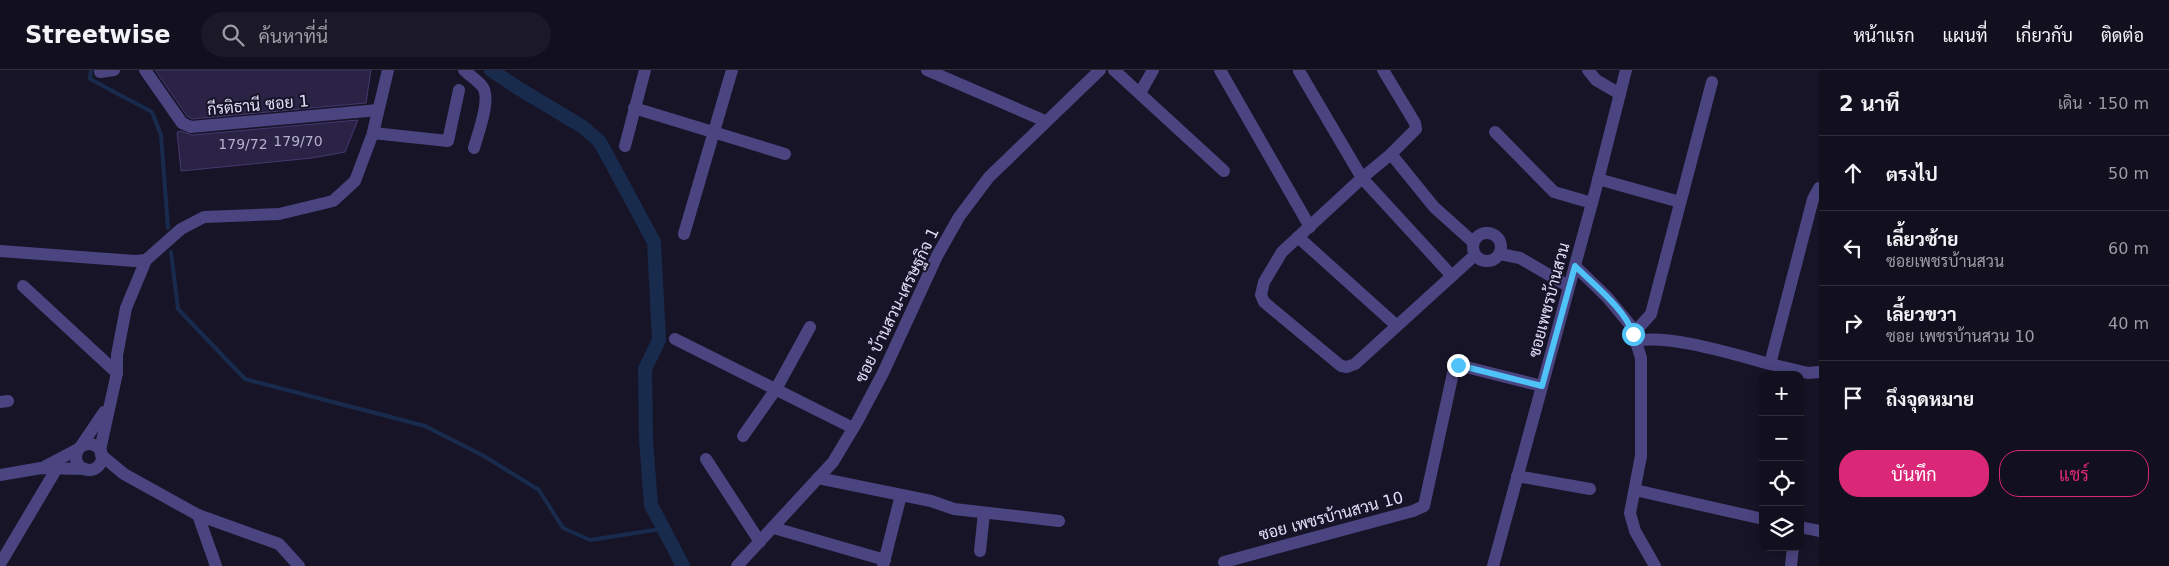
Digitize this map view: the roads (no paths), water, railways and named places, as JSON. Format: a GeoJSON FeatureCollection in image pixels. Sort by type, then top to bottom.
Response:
{"type":"FeatureCollection","features":[{"type":"Feature","properties":{"kind":"street"},"geometry":{"type":"LineString","coordinates":[[100,70],[100,72],[114,70]]}},
{"type":"Feature","properties":{"kind":"street","name":"กีรติธานี ซอย 1"},"geometry":{"type":"LineString","coordinates":[[145,70],[182,123],[191,127],[378,110]]}},
{"type":"Feature","properties":{"kind":"street"},"geometry":{"type":"LineString","coordinates":[[87,470],[100,463],[100,452],[108,406],[117,373],[117,355],[126,308],[146,260],[181,229],[204,217],[279,214],[333,201],[355,181],[373,133],[388,70]]}},
{"type":"Feature","properties":{"kind":"street"},"geometry":{"type":"LineString","coordinates":[[464,70],[481,85],[486,93],[483,114],[474,148]]}},
{"type":"Feature","properties":{"kind":"street"},"geometry":{"type":"LineString","coordinates":[[625,146],[645,70]]}},
{"type":"Feature","properties":{"kind":"street"},"geometry":{"type":"LineString","coordinates":[[684,234],[732,70]]}},
{"type":"Feature","properties":{"kind":"street"},"geometry":{"type":"LineString","coordinates":[[927,70],[1045,121]]}},
{"type":"Feature","properties":{"kind":"street","name":"ซอย บ้านสวน-เศรษฐกิจ 1"},"geometry":{"type":"LineString","coordinates":[[738,566],[833,462],[854,428],[883,373],[937,256],[959,216],[989,177],[1100,70]]}},
{"type":"Feature","properties":{"kind":"street"},"geometry":{"type":"LineString","coordinates":[[1114,70],[1224,171]]}},
{"type":"Feature","properties":{"kind":"street"},"geometry":{"type":"LineString","coordinates":[[1140,93],[1153,70]]}},
{"type":"Feature","properties":{"kind":"street"},"geometry":{"type":"LineString","coordinates":[[1220,70],[1310,227]]}},
{"type":"Feature","properties":{"kind":"street"},"geometry":{"type":"LineString","coordinates":[[1383,70],[1415,123],[1416,129],[1391,154],[1362,178],[1282,252],[1264,282],[1261,295],[1264,302],[1340,366],[1347,367],[1355,364],[1452,276],[1474,248],[1480,235],[1494,234],[1502,247],[1500,254],[1495,259],[1481,260],[1474,248],[1434,206],[1391,154]]}},
{"type":"Feature","properties":{"kind":"street"},"geometry":{"type":"LineString","coordinates":[[1588,70],[1596,80],[1620,94]]}},
{"type":"Feature","properties":{"kind":"street","name":"ซอยเพชรบ้านสวน"},"geometry":{"type":"LineString","coordinates":[[1493,566],[1592,203],[1626,70]]}},
{"type":"Feature","properties":{"kind":"street"},"geometry":{"type":"LineString","coordinates":[[1299,71],[1362,178],[1452,276]]}},
{"type":"Feature","properties":{"kind":"street"},"geometry":{"type":"LineString","coordinates":[[1634,337],[1651,314],[1712,82]]}},
{"type":"Feature","properties":{"kind":"street"},"geometry":{"type":"LineString","coordinates":[[373,133],[448,141],[459,90]]}},
{"type":"Feature","properties":{"kind":"street"},"geometry":{"type":"LineString","coordinates":[[634,108],[785,154]]}},
{"type":"Feature","properties":{"kind":"street"},"geometry":{"type":"LineString","coordinates":[[1495,132],[1554,192],[1592,203]]}},
{"type":"Feature","properties":{"kind":"street"},"geometry":{"type":"LineString","coordinates":[[1598,179],[1680,202]]}},
{"type":"Feature","properties":{"kind":"street"},"geometry":{"type":"LineString","coordinates":[[1770,364],[1814,199],[1819,188]]}},
{"type":"Feature","properties":{"kind":"street"},"geometry":{"type":"LineString","coordinates":[[1298,237],[1397,326]]}},
{"type":"Feature","properties":{"kind":"street"},"geometry":{"type":"LineString","coordinates":[[0,250],[135,261],[146,260]]}},
{"type":"Feature","properties":{"kind":"street"},"geometry":{"type":"LineString","coordinates":[[1500,254],[1520,258],[1568,286]]}},
{"type":"Feature","properties":{"kind":"street"},"geometry":{"type":"LineString","coordinates":[[1575,266],[1607,297],[1631,326],[1641,358],[1641,456],[1630,513],[1635,531],[1655,566]]}},
{"type":"Feature","properties":{"kind":"street"},"geometry":{"type":"LineString","coordinates":[[23,286],[117,373]]}},
{"type":"Feature","properties":{"kind":"street"},"geometry":{"type":"LineString","coordinates":[[743,436],[776,389],[810,327]]}},
{"type":"Feature","properties":{"kind":"street"},"geometry":{"type":"LineString","coordinates":[[1634,337],[1681,343],[1808,373],[1819,372]]}},
{"type":"Feature","properties":{"kind":"street"},"geometry":{"type":"LineString","coordinates":[[675,339],[854,428]]}},
{"type":"Feature","properties":{"kind":"street","name":"ซอย เพชรบ้านสวน 10"},"geometry":{"type":"LineString","coordinates":[[1224,562],[1413,511],[1424,506],[1453,373],[1458,365],[1542,386]]}},
{"type":"Feature","properties":{"kind":"street"},"geometry":{"type":"LineString","coordinates":[[87,470],[76,460],[80,448],[108,406]]}},
{"type":"Feature","properties":{"kind":"street"},"geometry":{"type":"LineString","coordinates":[[42,468],[89,444],[124,474],[198,515],[279,544],[299,566]]}},
{"type":"Feature","properties":{"kind":"street"},"geometry":{"type":"LineString","coordinates":[[706,459],[760,542]]}},
{"type":"Feature","properties":{"kind":"street"},"geometry":{"type":"LineString","coordinates":[[0,475],[42,468],[124,474]]}},
{"type":"Feature","properties":{"kind":"street"},"geometry":{"type":"LineString","coordinates":[[0,564],[57,468]]}},
{"type":"Feature","properties":{"kind":"street"},"geometry":{"type":"LineString","coordinates":[[1517,476],[1590,489]]}},
{"type":"Feature","properties":{"kind":"street"},"geometry":{"type":"LineString","coordinates":[[818,478],[931,501],[954,509],[1059,521]]}},
{"type":"Feature","properties":{"kind":"street"},"geometry":{"type":"LineString","coordinates":[[1635,490],[1759,518]]}},
{"type":"Feature","properties":{"kind":"street"},"geometry":{"type":"LineString","coordinates":[[774,528],[884,563],[901,495]]}},
{"type":"Feature","properties":{"kind":"street"},"geometry":{"type":"LineString","coordinates":[[980,551],[984,512]]}},
{"type":"Feature","properties":{"kind":"street"},"geometry":{"type":"LineString","coordinates":[[198,515],[216,566]]}},
{"type":"Feature","properties":{"kind":"street"},"geometry":{"type":"LineString","coordinates":[[1804,528],[1819,531]]}},
{"type":"Feature","properties":{"kind":"street"},"geometry":{"type":"LineString","coordinates":[[1791,566],[1793,551]]}},
{"type":"Feature","properties":{"kind":"waterway"},"geometry":{"type":"LineString","coordinates":[[91,70],[90,79],[152,112],[161,135],[168,228]]}},
{"type":"Feature","properties":{"kind":"waterway"},"geometry":{"type":"LineString","coordinates":[[491,70],[583,127],[600,142],[654,242],[659,340],[645,369],[646,439],[651,505],[683,566]]}},
{"type":"Feature","properties":{"kind":"waterway"},"geometry":{"type":"LineString","coordinates":[[171,252],[178,309],[245,379],[425,426],[484,456],[539,490],[563,528],[590,540],[661,529]]}}]}
